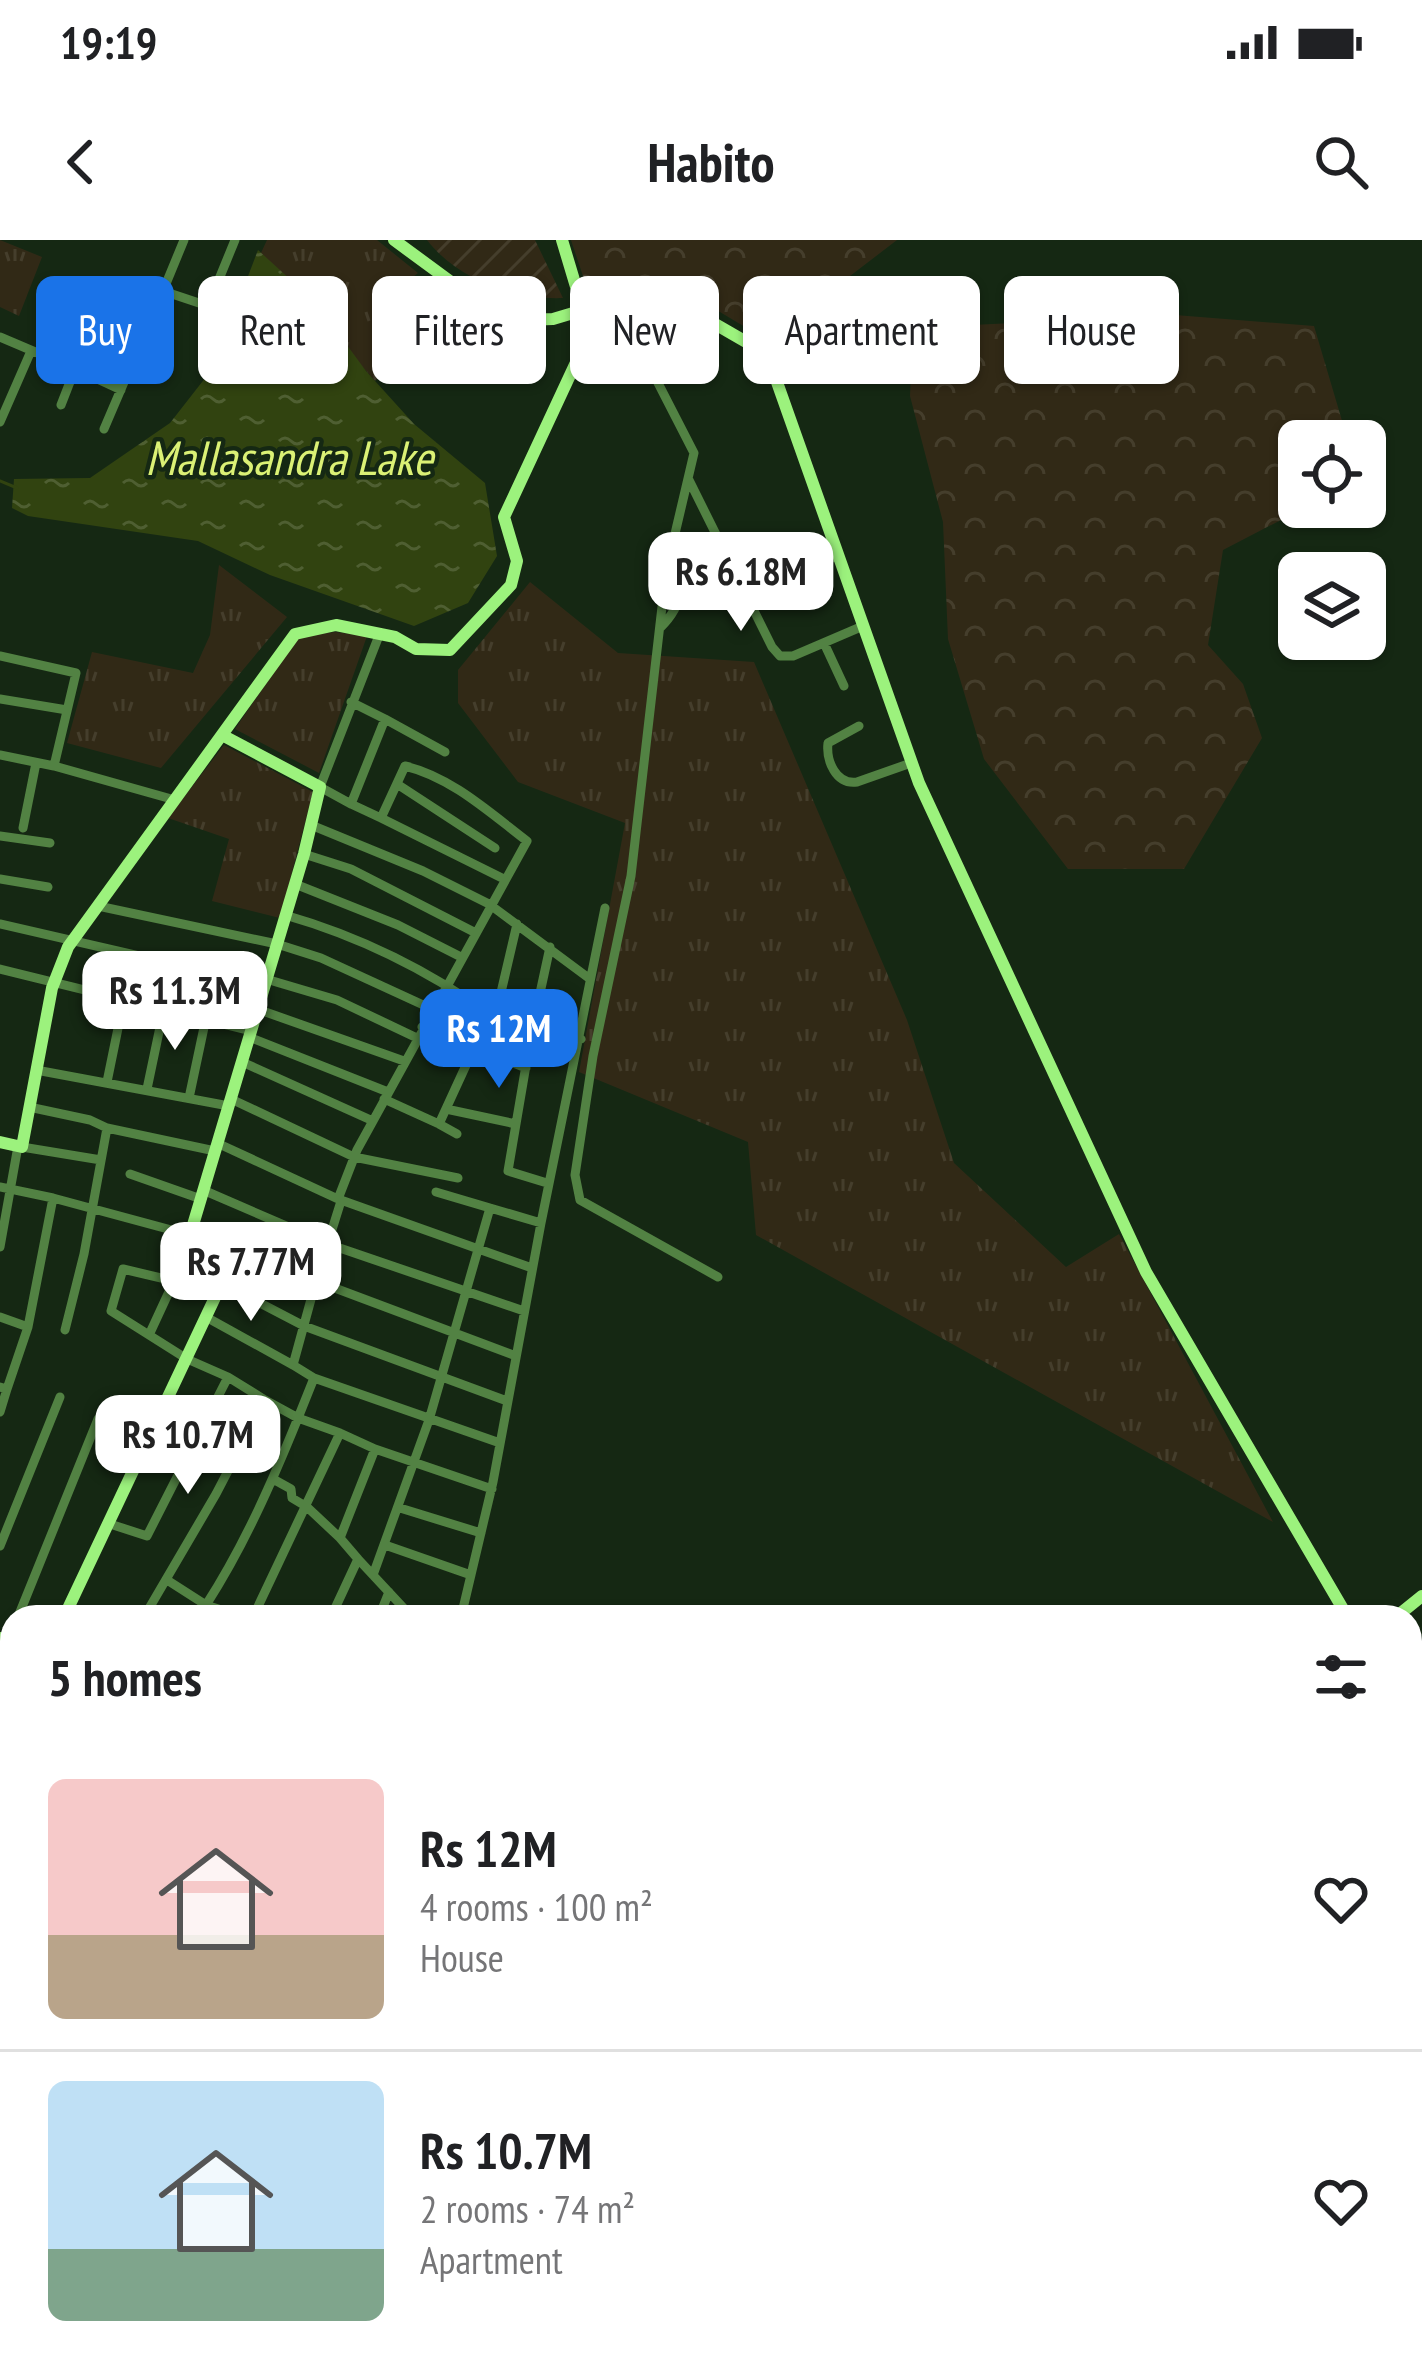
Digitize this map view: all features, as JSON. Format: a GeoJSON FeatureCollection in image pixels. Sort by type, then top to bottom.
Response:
{"type":"FeatureCollection","features":[{"type":"Feature","properties":{"kind":"street"},"geometry":{"type":"LineString","coordinates":[[169,276],[184,240]]}},
{"type":"Feature","properties":{"kind":"street"},"geometry":{"type":"LineString","coordinates":[[174,294],[208,305],[235,240]]}},
{"type":"Feature","properties":{"kind":"street"},"geometry":{"type":"LineString","coordinates":[[394,240],[477,301],[524,320],[570,314]]}},
{"type":"Feature","properties":{"kind":"street"},"geometry":{"type":"LineString","coordinates":[[562,240],[573,276]]}},
{"type":"Feature","properties":{"kind":"street"},"geometry":{"type":"LineString","coordinates":[[719,326],[766,354],[911,763],[1146,1272],[1341,1605]]}},
{"type":"Feature","properties":{"kind":"street"},"geometry":{"type":"LineString","coordinates":[[0,337],[36,353]]}},
{"type":"Feature","properties":{"kind":"street"},"geometry":{"type":"LineString","coordinates":[[0,422],[32,351]]}},
{"type":"Feature","properties":{"kind":"street"},"geometry":{"type":"LineString","coordinates":[[0,1247],[5,1189],[20,1147],[55,980],[71,942],[296,634],[336,625],[380,633],[416,649],[450,650],[512,585],[517,561],[504,517],[570,375]]}},
{"type":"Feature","properties":{"kind":"street"},"geometry":{"type":"LineString","coordinates":[[61,405],[71,384]]}},
{"type":"Feature","properties":{"kind":"street"},"geometry":{"type":"LineString","coordinates":[[108,384],[121,390]]}},
{"type":"Feature","properties":{"kind":"street"},"geometry":{"type":"LineString","coordinates":[[104,428],[123,384]]}},
{"type":"Feature","properties":{"kind":"street"},"geometry":{"type":"LineString","coordinates":[[659,384],[694,453],[659,629],[631,877],[592,1056],[575,1175],[580,1200],[718,1277]]}},
{"type":"Feature","properties":{"kind":"street"},"geometry":{"type":"LineString","coordinates":[[689,480],[780,656],[794,656],[863,626]]}},
{"type":"Feature","properties":{"kind":"street"},"geometry":{"type":"LineString","coordinates":[[659,629],[683,592],[671,553]]}},
{"type":"Feature","properties":{"kind":"street"},"geometry":{"type":"LineString","coordinates":[[748,598],[838,555]]}},
{"type":"Feature","properties":{"kind":"street"},"geometry":{"type":"LineString","coordinates":[[148,1335],[190,1235],[320,787],[380,633]]}},
{"type":"Feature","properties":{"kind":"street"},"geometry":{"type":"LineString","coordinates":[[824,643],[844,686]]}},
{"type":"Feature","properties":{"kind":"street"},"geometry":{"type":"LineString","coordinates":[[0,656],[76,673],[54,766]]}},
{"type":"Feature","properties":{"kind":"street"},"geometry":{"type":"LineString","coordinates":[[0,699],[67,710]]}},
{"type":"Feature","properties":{"kind":"street"},"geometry":{"type":"LineString","coordinates":[[351,702],[445,752]]}},
{"type":"Feature","properties":{"kind":"street"},"geometry":{"type":"LineString","coordinates":[[351,804],[385,719]]}},
{"type":"Feature","properties":{"kind":"street"},"geometry":{"type":"LineString","coordinates":[[859,726],[828,743],[827,756],[840,779],[848,784],[911,763]]}},
{"type":"Feature","properties":{"kind":"street"},"geometry":{"type":"LineString","coordinates":[[222,735],[504,879]]}},
{"type":"Feature","properties":{"kind":"street"},"geometry":{"type":"LineString","coordinates":[[0,755],[175,800]]}},
{"type":"Feature","properties":{"kind":"street"},"geometry":{"type":"LineString","coordinates":[[23,828],[36,763]]}},
{"type":"Feature","properties":{"kind":"street"},"geometry":{"type":"LineString","coordinates":[[293,1365],[354,1157],[526,841],[466,796],[424,770],[405,766],[381,818]]}},
{"type":"Feature","properties":{"kind":"street"},"geometry":{"type":"LineString","coordinates":[[397,784],[495,848]]}},
{"type":"Feature","properties":{"kind":"street"},"geometry":{"type":"LineString","coordinates":[[311,825],[489,904],[590,979]]}},
{"type":"Feature","properties":{"kind":"street"},"geometry":{"type":"LineString","coordinates":[[0,836],[50,843]]}},
{"type":"Feature","properties":{"kind":"street"},"geometry":{"type":"LineString","coordinates":[[304,854],[351,869],[474,932]]}},
{"type":"Feature","properties":{"kind":"street"},"geometry":{"type":"LineString","coordinates":[[0,879],[48,887]]}},
{"type":"Feature","properties":{"kind":"street"},"geometry":{"type":"LineString","coordinates":[[295,884],[381,917],[461,957]]}},
{"type":"Feature","properties":{"kind":"street"},"geometry":{"type":"LineString","coordinates":[[98,906],[277,944],[321,958],[432,1009]]}},
{"type":"Feature","properties":{"kind":"street"},"geometry":{"type":"LineString","coordinates":[[464,1605],[492,1489],[605,908]]}},
{"type":"Feature","properties":{"kind":"street"},"geometry":{"type":"LineString","coordinates":[[285,915],[330,928],[447,983],[494,1018],[580,1040]]}},
{"type":"Feature","properties":{"kind":"street"},"geometry":{"type":"LineString","coordinates":[[0,924],[239,979]]}},
{"type":"Feature","properties":{"kind":"street"},"geometry":{"type":"LineString","coordinates":[[494,1018],[517,924]]}},
{"type":"Feature","properties":{"kind":"street"},"geometry":{"type":"LineString","coordinates":[[548,1184],[508,1171],[550,947]]}},
{"type":"Feature","properties":{"kind":"street"},"geometry":{"type":"LineString","coordinates":[[0,969],[206,1018],[386,1095],[458,1134]]}},
{"type":"Feature","properties":{"kind":"street"},"geometry":{"type":"LineString","coordinates":[[266,979],[526,1068]]}},
{"type":"Feature","properties":{"kind":"street"},"geometry":{"type":"LineString","coordinates":[[107,1082],[124,999]]}},
{"type":"Feature","properties":{"kind":"street"},"geometry":{"type":"LineString","coordinates":[[147,1089],[164,1008]]}},
{"type":"Feature","properties":{"kind":"street"},"geometry":{"type":"LineString","coordinates":[[257,1009],[404,1061]]}},
{"type":"Feature","properties":{"kind":"street"},"geometry":{"type":"LineString","coordinates":[[189,1098],[206,1018]]}},
{"type":"Feature","properties":{"kind":"street"},"geometry":{"type":"LineString","coordinates":[[439,1124],[473,1050]]}},
{"type":"Feature","properties":{"kind":"street"},"geometry":{"type":"LineString","coordinates":[[242,1062],[373,1121]]}},
{"type":"Feature","properties":{"kind":"street"},"geometry":{"type":"LineString","coordinates":[[36,1070],[230,1103],[354,1157],[458,1178]]}},
{"type":"Feature","properties":{"kind":"street"},"geometry":{"type":"LineString","coordinates":[[29,1107],[107,1128],[216,1147],[339,1200],[532,1268]]}},
{"type":"Feature","properties":{"kind":"street"},"geometry":{"type":"LineString","coordinates":[[446,1109],[516,1124]]}},
{"type":"Feature","properties":{"kind":"street"},"geometry":{"type":"LineString","coordinates":[[65,1330],[107,1128]]}},
{"type":"Feature","properties":{"kind":"street"},"geometry":{"type":"LineString","coordinates":[[0,1142],[101,1160]]}},
{"type":"Feature","properties":{"kind":"street"},"geometry":{"type":"LineString","coordinates":[[130,1174],[202,1194],[328,1244],[524,1311]]}},
{"type":"Feature","properties":{"kind":"street"},"geometry":{"type":"LineString","coordinates":[[5,1189],[190,1235],[515,1355]]}},
{"type":"Feature","properties":{"kind":"street"},"geometry":{"type":"LineString","coordinates":[[436,1192],[541,1223]]}},
{"type":"Feature","properties":{"kind":"street"},"geometry":{"type":"LineString","coordinates":[[0,1412],[3,1388],[28,1327],[53,1198]]}},
{"type":"Feature","properties":{"kind":"street"},"geometry":{"type":"LineString","coordinates":[[373,1575],[429,1420],[490,1208]]}},
{"type":"Feature","properties":{"kind":"street"},"geometry":{"type":"LineString","coordinates":[[70,1605],[206,1317],[220,1282],[225,1247]]}},
{"type":"Feature","properties":{"kind":"street"},"geometry":{"type":"LineString","coordinates":[[174,1281],[123,1269],[112,1312],[187,1359],[298,1418],[414,1465],[492,1489]]}},
{"type":"Feature","properties":{"kind":"street"},"geometry":{"type":"LineString","coordinates":[[220,1282],[304,1326],[508,1401]]}},
{"type":"Feature","properties":{"kind":"street"},"geometry":{"type":"LineString","coordinates":[[0,1316],[28,1327]]}},
{"type":"Feature","properties":{"kind":"street"},"geometry":{"type":"LineString","coordinates":[[206,1317],[314,1378],[500,1443]]}},
{"type":"Feature","properties":{"kind":"street"},"geometry":{"type":"LineString","coordinates":[[0,1356],[15,1361]]}},
{"type":"Feature","properties":{"kind":"street"},"geometry":{"type":"LineString","coordinates":[[110,1524],[147,1536],[228,1377]]}},
{"type":"Feature","properties":{"kind":"street"},"geometry":{"type":"LineString","coordinates":[[167,1580],[206,1605],[273,1478],[314,1378]]}},
{"type":"Feature","properties":{"kind":"street"},"geometry":{"type":"LineString","coordinates":[[0,1546],[60,1397]]}},
{"type":"Feature","properties":{"kind":"street"},"geometry":{"type":"LineString","coordinates":[[151,1605],[266,1400]]}},
{"type":"Feature","properties":{"kind":"street"},"geometry":{"type":"LineString","coordinates":[[23,1605],[98,1419]]}},
{"type":"Feature","properties":{"kind":"street"},"geometry":{"type":"LineString","coordinates":[[259,1605],[340,1432]]}},
{"type":"Feature","properties":{"kind":"street"},"geometry":{"type":"LineString","coordinates":[[340,1538],[375,1449]]}},
{"type":"Feature","properties":{"kind":"street"},"geometry":{"type":"LineString","coordinates":[[273,1478],[291,1489],[292,1498],[340,1538],[401,1605]]}},
{"type":"Feature","properties":{"kind":"street"},"geometry":{"type":"LineString","coordinates":[[400,1508],[481,1533]]}},
{"type":"Feature","properties":{"kind":"street"},"geometry":{"type":"LineString","coordinates":[[385,1545],[471,1575]]}},
{"type":"Feature","properties":{"kind":"street"},"geometry":{"type":"LineString","coordinates":[[336,1605],[358,1558]]}},
{"type":"Feature","properties":{"kind":"street"},"geometry":{"type":"LineString","coordinates":[[384,1605],[389,1592]]}},
{"type":"Feature","properties":{"kind":"green space"},"geometry":{"type":"Polygon","coordinates":[[[0,240],[42,257],[19,316],[0,307],[0,240]]]}},
{"type":"Feature","properties":{"kind":"green space"},"geometry":{"type":"Polygon","coordinates":[[[267,240],[377,240],[418,273],[372,276],[372,378],[348,351],[348,276],[281,276],[261,253],[267,240]]]}},
{"type":"Feature","properties":{"kind":"green space"},"geometry":{"type":"Polygon","coordinates":[[[427,240],[535,240],[563,298],[546,298],[546,276],[470,276],[427,240]]]}},
{"type":"Feature","properties":{"kind":"green space"},"geometry":{"type":"Polygon","coordinates":[[[571,240],[897,240],[850,276],[743,276],[743,326],[719,312],[719,276],[583,276],[571,240]]]}},
{"type":"Feature","properties":{"kind":"green space"},"geometry":{"type":"Polygon","coordinates":[[[1179,315],[1314,326],[1342,420],[1278,420],[1278,522],[1223,550],[1208,645],[1243,684],[1262,738],[1184,869],[1068,869],[984,759],[948,639],[943,522],[910,396],[911,384],[980,384],[980,325],[1004,323],[1004,384],[1179,384],[1179,315]]]}},
{"type":"Feature","properties":{"kind":"green space"},"geometry":{"type":"Polygon","coordinates":[[[219,565],[287,617],[161,768],[67,743],[92,652],[193,673],[210,635],[219,565]]]}},
{"type":"Feature","properties":{"kind":"green space"},"geometry":{"type":"Polygon","coordinates":[[[530,582],[618,653],[754,662],[907,1020],[954,1163],[1066,1267],[1119,1234],[1273,1522],[756,1235],[748,1142],[579,1072],[625,823],[518,782],[458,703],[458,670],[530,582]]]}},
{"type":"Feature","properties":{"kind":"green space"},"geometry":{"type":"Polygon","coordinates":[[[335,632],[367,636],[319,773],[235,729],[298,637],[335,632]]]}},
{"type":"Feature","properties":{"kind":"green space"},"geometry":{"type":"Polygon","coordinates":[[[224,745],[313,792],[280,918],[212,901],[229,839],[168,818],[224,745]]]}},
{"type":"Feature","properties":{"kind":"water","name":"Mallasandra Lake"},"geometry":{"type":"Polygon","coordinates":[[[258,250],[286,276],[248,276],[258,250]]]}},
{"type":"Feature","properties":{"kind":"water","name":"Mallasandra Lake"},"geometry":{"type":"Polygon","coordinates":[[[348,347],[372,384],[378,384],[414,424],[485,483],[497,556],[468,603],[414,626],[270,575],[198,541],[28,516],[12,508],[14,479],[90,478],[170,423],[200,384],[348,384],[348,347]]]}},
{"type":"Feature","properties":{"kind":"waterway"},"geometry":{"type":"LineString","coordinates":[[0,481],[17,488]]}}]}
